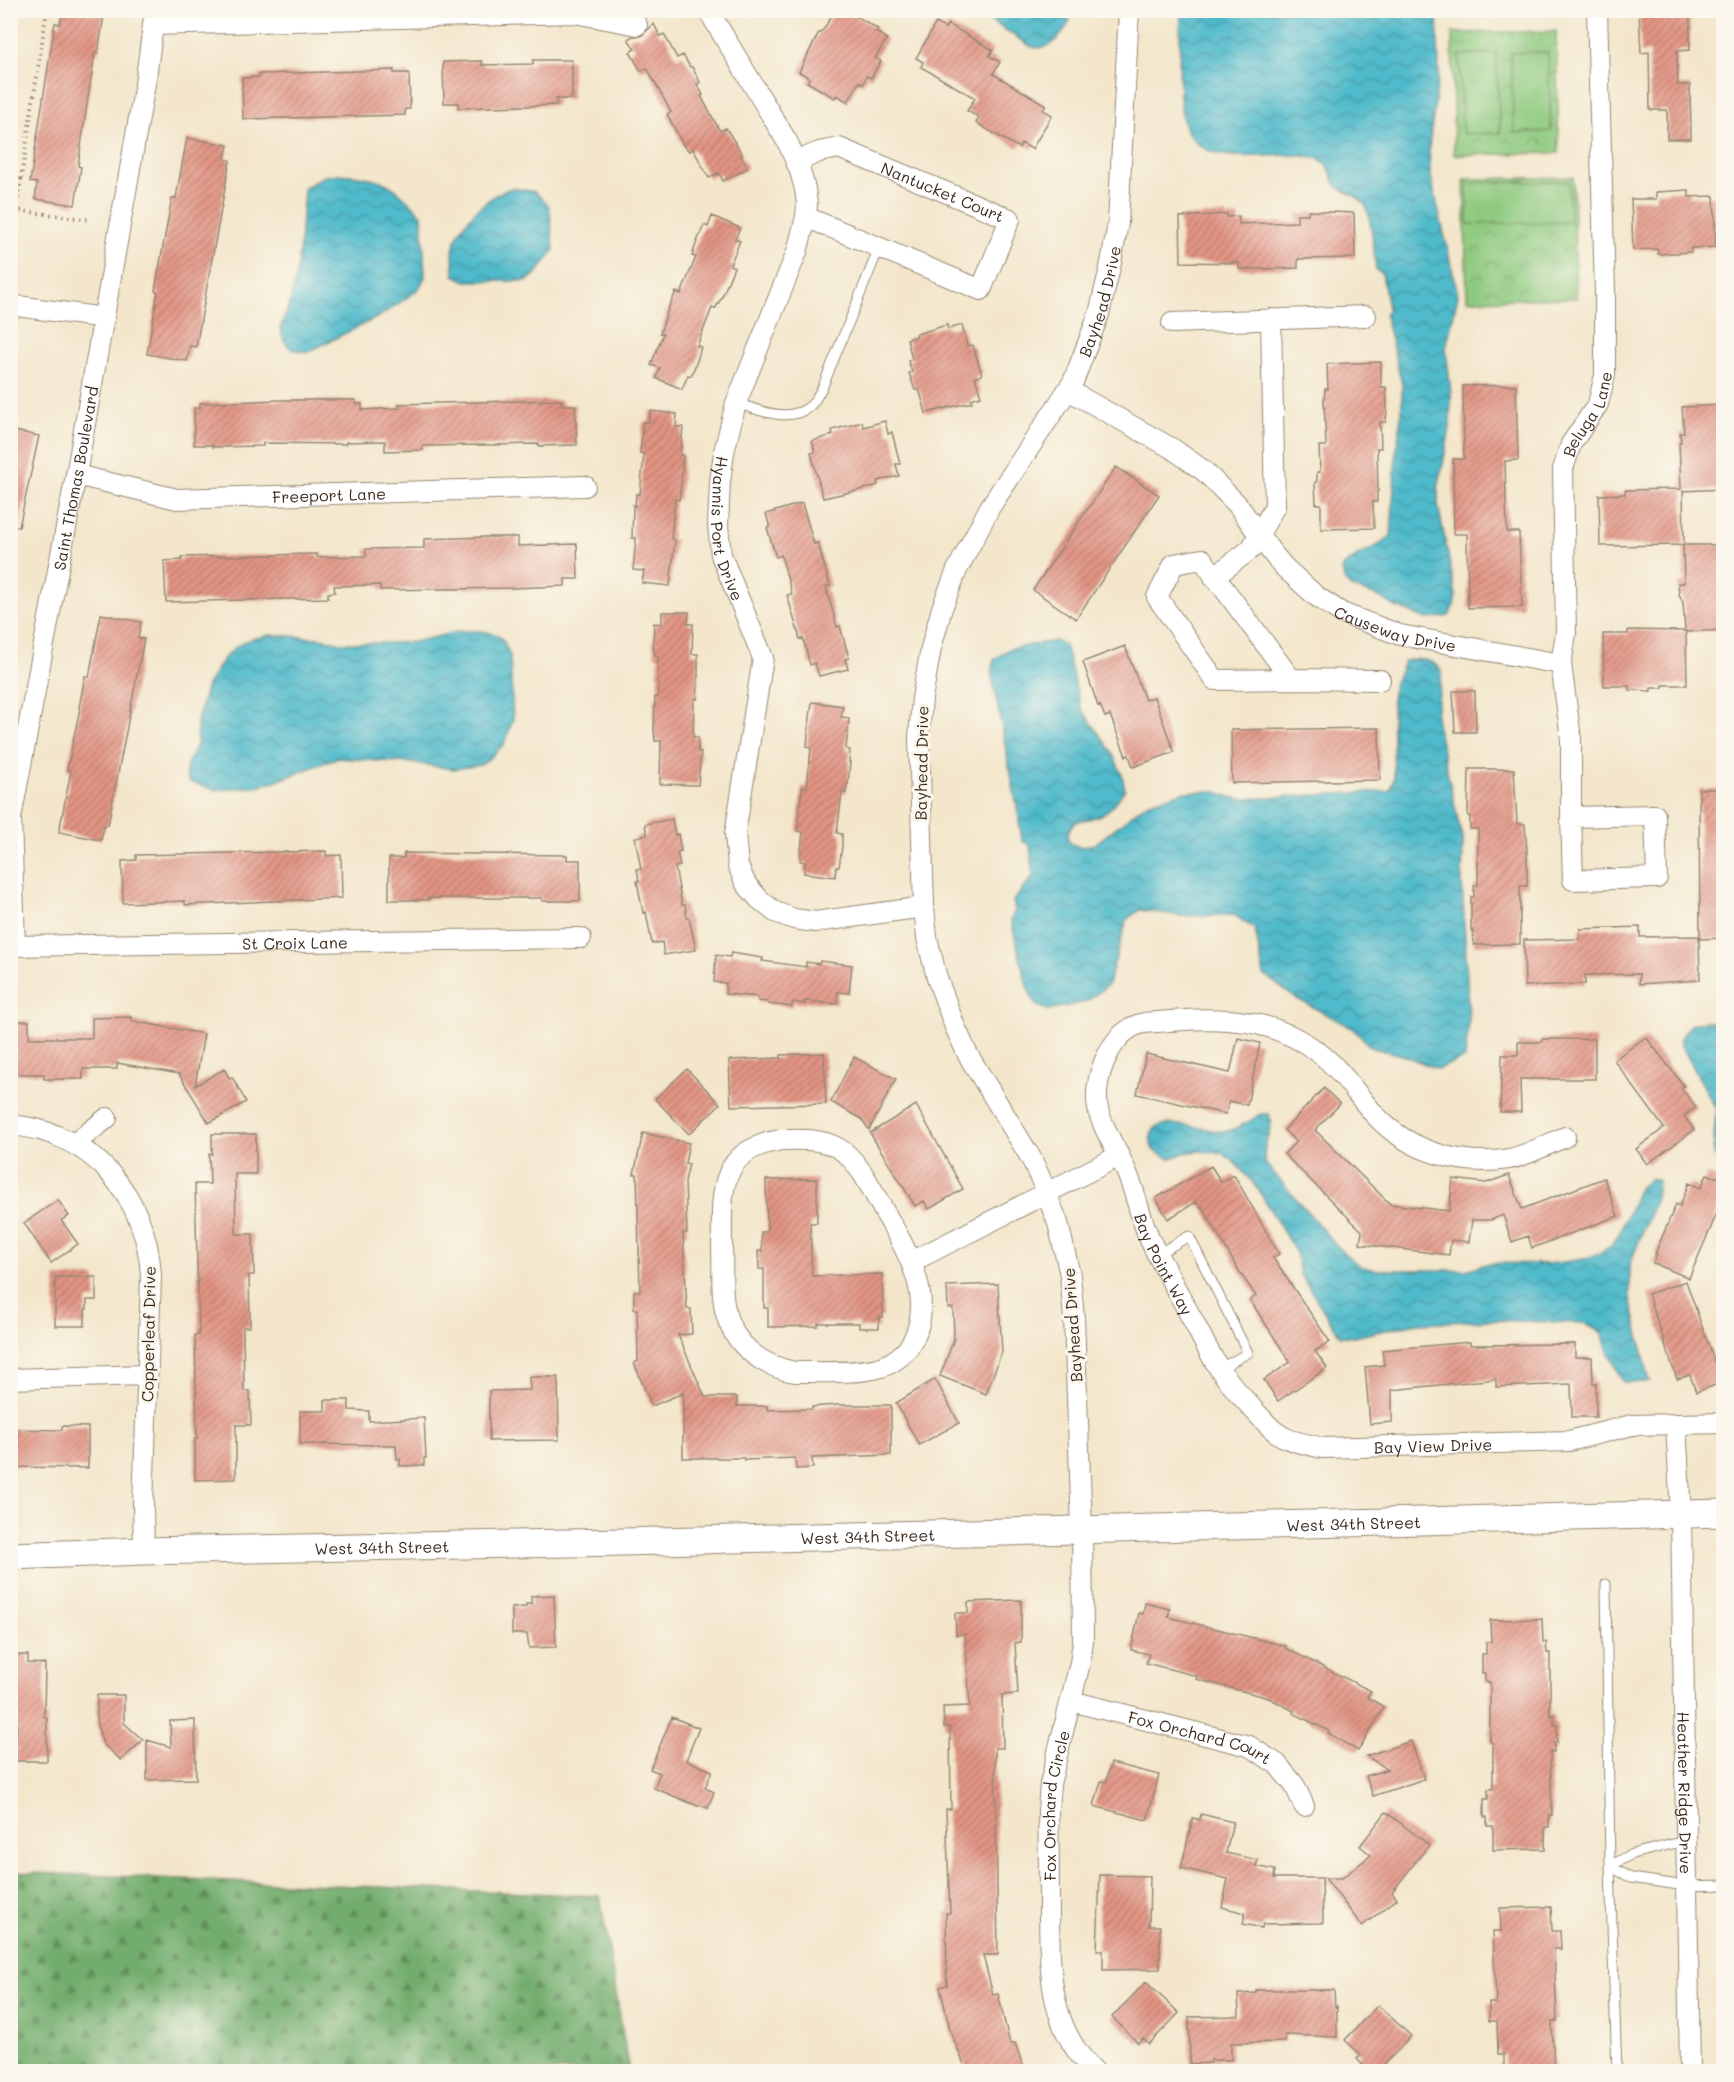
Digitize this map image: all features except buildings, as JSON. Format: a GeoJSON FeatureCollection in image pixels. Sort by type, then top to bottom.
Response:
{"type":"FeatureCollection","features":[{"type":"Feature","properties":{"kind":"street","name":"Hyannis Port Drive"},"geometry":{"type":"LineString","coordinates":[[708,10],[788,142],[805,189],[806,217],[797,252],[736,403],[721,472],[718,504],[721,555],[763,658],[735,834],[738,866],[747,884],[759,899],[776,912],[794,919],[815,922],[924,907]]}},
{"type":"Feature","properties":{"kind":"street","name":"Bayhead Drive"},"geometry":{"type":"LineString","coordinates":[[1082,1529],[1072,1296],[1066,1253],[1046,1192],[1031,1158],[983,1082],[955,1027],[932,958],[924,907],[919,737],[924,688],[936,628],[961,560],[984,516],[1068,390],[1089,344],[1099,314],[1115,243],[1129,10]]}},
{"type":"Feature","properties":{"kind":"street","name":"Beluga Lane"},"geometry":{"type":"LineString","coordinates":[[1571,817],[1655,815],[1657,878],[1573,880],[1571,817],[1571,739],[1562,664],[1566,633],[1563,469],[1571,444],[1598,404],[1605,375],[1605,292],[1597,10]]}},
{"type":"Feature","properties":{"kind":"street"},"geometry":{"type":"LineString","coordinates":[[154,18],[575,13],[637,25]]}},
{"type":"Feature","properties":{"kind":"street","name":"Saint Thomas Boulevard"},"geometry":{"type":"LineString","coordinates":[[13,946],[11,818],[76,475],[146,78],[154,18]]}},
{"type":"Feature","properties":{"kind":"street","name":"Nantucket Court"},"geometry":{"type":"LineString","coordinates":[[796,162],[819,152],[839,148],[1010,219],[981,290],[806,217]]}},
{"type":"Feature","properties":{"kind":"street"},"geometry":{"type":"LineString","coordinates":[[10,305],[104,318]]}},
{"type":"Feature","properties":{"kind":"street"},"geometry":{"type":"LineString","coordinates":[[1172,323],[1366,316]]}},
{"type":"Feature","properties":{"kind":"street"},"geometry":{"type":"LineString","coordinates":[[1214,577],[1251,549],[1275,506],[1271,319]]}},
{"type":"Feature","properties":{"kind":"street","name":"Causeway Drive"},"geometry":{"type":"LineString","coordinates":[[1068,390],[1189,459],[1237,504],[1285,568],[1308,590],[1342,613],[1400,635],[1562,664]]}},
{"type":"Feature","properties":{"kind":"street","name":"Freeport Lane"},"geometry":{"type":"LineString","coordinates":[[76,475],[177,499],[585,486]]}},
{"type":"Feature","properties":{"kind":"street"},"geometry":{"type":"LineString","coordinates":[[1291,679],[1202,559],[1174,564],[1157,597],[1215,680],[1380,680]]}},
{"type":"Feature","properties":{"kind":"street","name":"St Croix Lane"},"geometry":{"type":"LineString","coordinates":[[13,946],[581,938]]}},
{"type":"Feature","properties":{"kind":"street","name":"Bay Point Way"},"geometry":{"type":"LineString","coordinates":[[1219,1369],[1153,1245],[1131,1182],[1102,1119],[1097,1091],[1100,1074],[1111,1049],[1135,1026],[1197,1018],[1229,1019],[1260,1024],[1280,1031],[1317,1051],[1348,1079],[1376,1116],[1399,1136],[1427,1151],[1467,1160],[1510,1159],[1565,1137]]}},
{"type":"Feature","properties":{"kind":"street"},"geometry":{"type":"LineString","coordinates":[[74,1144],[107,1118]]}},
{"type":"Feature","properties":{"kind":"street","name":"Copperleaf Drive"},"geometry":{"type":"LineString","coordinates":[[10,1125],[40,1130],[74,1144],[92,1156],[118,1181],[134,1208],[144,1232],[149,1252],[151,1277],[143,1505],[144,1551]]}},
{"type":"Feature","properties":{"kind":"street"},"geometry":{"type":"LineString","coordinates":[[781,1140],[824,1142],[836,1147],[851,1158],[911,1262],[917,1279],[921,1310],[918,1328],[904,1353],[880,1368],[861,1371],[795,1372],[774,1367],[756,1357],[740,1342],[726,1314],[723,1292],[722,1200],[724,1182],[733,1166],[746,1153],[762,1143],[781,1140]]}},
{"type":"Feature","properties":{"kind":"street"},"geometry":{"type":"LineString","coordinates":[[911,1262],[1119,1155]]}},
{"type":"Feature","properties":{"kind":"street","name":"Bay View Drive"},"geometry":{"type":"LineString","coordinates":[[1219,1369],[1270,1427],[1284,1437],[1307,1446],[1323,1448],[1569,1441],[1623,1427],[1724,1423]]}},
{"type":"Feature","properties":{"kind":"street"},"geometry":{"type":"LineString","coordinates":[[10,1379],[147,1375]]}},
{"type":"Feature","properties":{"kind":"street"},"geometry":{"type":"LineString","coordinates":[[1676,1424],[1681,1514]]}},
{"type":"Feature","properties":{"kind":"street","name":"West 34th Street"},"geometry":{"type":"LineString","coordinates":[[10,1556],[1724,1513]]}},
{"type":"Feature","properties":{"kind":"street","name":"Heather Ridge Drive"},"geometry":{"type":"LineString","coordinates":[[1681,1514],[1690,2072]]}},
{"type":"Feature","properties":{"kind":"street","name":"Fox Orchard Circle"},"geometry":{"type":"LineString","coordinates":[[1082,1529],[1083,1641],[1080,1663],[1052,1777],[1049,1802],[1050,1975],[1063,2025],[1078,2051],[1095,2072]]}},
{"type":"Feature","properties":{"kind":"street","name":"Fox Orchard Court"},"geometry":{"type":"LineString","coordinates":[[1071,1701],[1249,1746],[1277,1764],[1297,1789],[1304,1806]]}},
{"type":"Feature","properties":{"kind":"lane"},"geometry":{"type":"LineString","coordinates":[[736,403],[784,415],[795,415],[811,406],[823,386],[879,248]]}},
{"type":"Feature","properties":{"kind":"lane"},"geometry":{"type":"LineString","coordinates":[[1158,1254],[1189,1236],[1248,1353],[1219,1369]]}},
{"type":"Feature","properties":{"kind":"lane"},"geometry":{"type":"LineString","coordinates":[[1606,1584],[1610,1866],[1617,2072]]}},
{"type":"Feature","properties":{"kind":"lane"},"geometry":{"type":"LineString","coordinates":[[1610,1866],[1632,1854],[1685,1841]]}},
{"type":"Feature","properties":{"kind":"lane"},"geometry":{"type":"LineString","coordinates":[[1610,1866],[1631,1878],[1686,1886],[1724,1885]]}},
{"type":"Feature","properties":{"kind":"path"},"geometry":{"type":"LineString","coordinates":[[47,10],[16,210],[91,219]]}},
{"type":"Feature","properties":{"kind":"path"},"geometry":{"type":"LineString","coordinates":[[10,174],[21,179]]}},
{"type":"Feature","properties":{"kind":"path"},"geometry":{"type":"LineString","coordinates":[[10,198],[18,198]]}},
{"type":"Feature","properties":{"kind":"green space"},"geometry":{"type":"Polygon","coordinates":[[[1556,31],[1559,153],[1454,155],[1452,33],[1556,31]]]}},
{"type":"Feature","properties":{"kind":"green space"},"geometry":{"type":"Polygon","coordinates":[[[1548,52],[1551,131],[1514,133],[1511,53],[1548,52]]]}},
{"type":"Feature","properties":{"kind":"green space"},"geometry":{"type":"Polygon","coordinates":[[[1496,53],[1500,133],[1463,134],[1459,55],[1496,53]]]}},
{"type":"Feature","properties":{"kind":"green space"},"geometry":{"type":"Polygon","coordinates":[[[1573,177],[1576,298],[1467,300],[1464,179],[1573,177]]]}},
{"type":"Feature","properties":{"kind":"green space"},"geometry":{"type":"Polygon","coordinates":[[[1569,181],[1570,222],[1468,224],[1467,183],[1569,181]]]}},
{"type":"Feature","properties":{"kind":"green space"},"geometry":{"type":"Polygon","coordinates":[[[11,1872],[600,1896],[629,2071],[11,2071],[11,1872]]]}},
{"type":"Feature","properties":{"kind":"water"},"geometry":{"type":"Polygon","coordinates":[[[976,11],[1064,11],[1070,21],[1055,42],[1039,48],[1032,47],[976,11]]]}},
{"type":"Feature","properties":{"kind":"water"},"geometry":{"type":"Polygon","coordinates":[[[1181,11],[1437,11],[1439,71],[1429,147],[1430,173],[1458,295],[1446,348],[1451,395],[1450,428],[1438,489],[1438,505],[1456,595],[1449,616],[1426,619],[1394,606],[1382,598],[1351,587],[1344,580],[1342,568],[1347,563],[1391,536],[1396,454],[1402,409],[1402,384],[1385,315],[1388,308],[1382,273],[1376,270],[1367,208],[1361,200],[1337,186],[1328,166],[1319,159],[1288,155],[1222,155],[1195,142],[1186,129],[1181,105],[1179,72],[1181,11]]]}},
{"type":"Feature","properties":{"kind":"water"},"geometry":{"type":"Polygon","coordinates":[[[337,174],[365,177],[385,183],[394,188],[422,215],[425,277],[418,290],[380,316],[308,352],[291,349],[284,341],[280,328],[287,312],[296,277],[304,188],[322,177],[337,174]]]}},
{"type":"Feature","properties":{"kind":"water"},"geometry":{"type":"Polygon","coordinates":[[[513,188],[535,192],[549,206],[554,250],[537,273],[527,281],[466,281],[454,275],[454,246],[462,228],[486,202],[513,188]]]}},
{"type":"Feature","properties":{"kind":"water"},"geometry":{"type":"Polygon","coordinates":[[[461,631],[483,631],[498,635],[503,640],[510,656],[513,720],[504,744],[480,765],[454,769],[412,763],[336,758],[285,778],[253,787],[216,790],[190,782],[187,778],[188,762],[197,745],[197,721],[207,685],[223,659],[237,646],[251,639],[271,635],[320,638],[341,643],[391,643],[414,642],[461,631]]]}},
{"type":"Feature","properties":{"kind":"water"},"geometry":{"type":"Polygon","coordinates":[[[1055,641],[1065,645],[1081,708],[1112,752],[1122,775],[1125,789],[1106,812],[1077,822],[1071,827],[1068,839],[1072,844],[1080,847],[1095,844],[1147,803],[1183,792],[1213,791],[1244,799],[1389,791],[1394,779],[1392,701],[1394,684],[1405,661],[1426,660],[1439,668],[1442,672],[1436,715],[1438,730],[1463,842],[1462,881],[1469,1019],[1465,1058],[1438,1069],[1402,1055],[1372,1048],[1352,1028],[1294,997],[1264,975],[1255,929],[1234,915],[1182,916],[1140,910],[1127,919],[1108,985],[1086,1002],[1048,1010],[1036,1005],[1027,987],[1011,920],[1015,910],[1013,901],[1033,877],[1030,845],[1022,841],[991,672],[994,660],[1009,649],[1055,641]]]}},
{"type":"Feature","properties":{"kind":"water"},"geometry":{"type":"Polygon","coordinates":[[[1706,1021],[1723,1024],[1723,1162],[1713,1155],[1716,1109],[1680,1043],[1680,1039],[1691,1024],[1706,1021]]]}},
{"type":"Feature","properties":{"kind":"water"},"geometry":{"type":"Polygon","coordinates":[[[1260,1114],[1269,1114],[1270,1120],[1264,1156],[1265,1163],[1344,1254],[1362,1267],[1377,1270],[1466,1270],[1489,1263],[1549,1264],[1585,1259],[1611,1246],[1619,1234],[1639,1188],[1651,1178],[1658,1180],[1656,1198],[1630,1264],[1630,1298],[1650,1382],[1623,1382],[1608,1352],[1602,1333],[1584,1323],[1494,1320],[1417,1323],[1354,1337],[1340,1336],[1300,1274],[1296,1253],[1256,1186],[1231,1159],[1221,1153],[1199,1151],[1184,1153],[1170,1159],[1153,1150],[1151,1136],[1155,1128],[1177,1124],[1226,1131],[1239,1127],[1260,1114]]]}}]}
